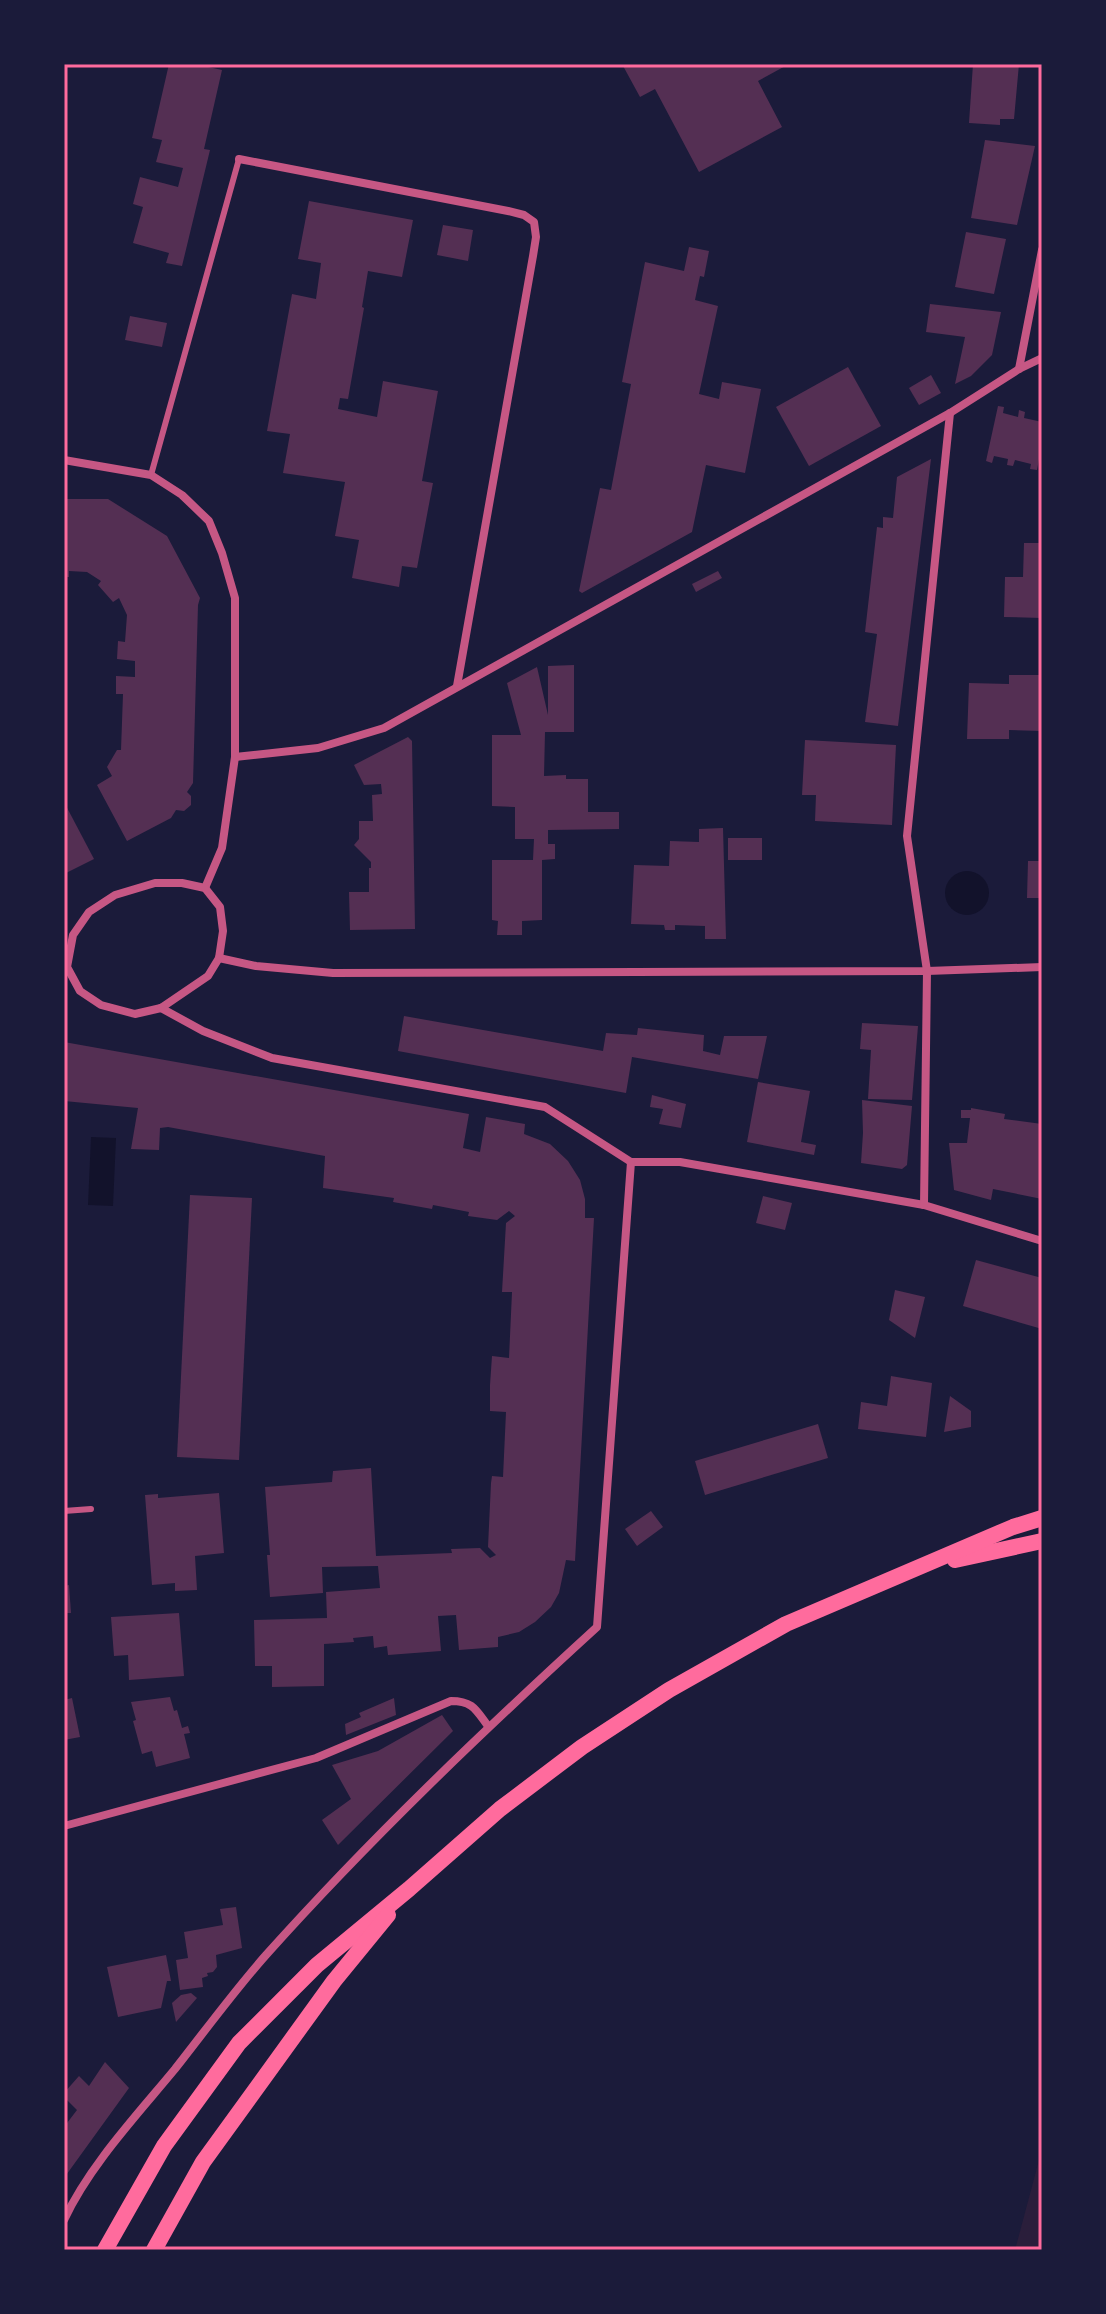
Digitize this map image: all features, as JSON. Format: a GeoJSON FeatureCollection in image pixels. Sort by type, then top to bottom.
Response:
{"type":"FeatureCollection","features":[{"type":"Feature","properties":{"kind":"main road"},"geometry":{"type":"LineString","coordinates":[[105,2250],[164,2146],[239,2043],[317,1965],[500,1809],[582,1747],[669,1690],[786,1624],[1013,1527],[1042,1518]]}},
{"type":"Feature","properties":{"kind":"main road"},"geometry":{"type":"LineString","coordinates":[[919,1568],[1042,1541]]}},
{"type":"Feature","properties":{"kind":"main road"},"geometry":{"type":"LineString","coordinates":[[154,2250],[203,2162],[334,1981],[409,1889]]}},
{"type":"Feature","properties":{"kind":"street"},"geometry":{"type":"LineString","coordinates":[[239,159],[508,211],[534,222],[536,237],[533,256],[457,686]]}},
{"type":"Feature","properties":{"kind":"street"},"geometry":{"type":"LineString","coordinates":[[1019,369],[1042,250]]}},
{"type":"Feature","properties":{"kind":"street"},"geometry":{"type":"LineString","coordinates":[[235,757],[318,748],[384,728],[950,413],[1042,358]]}},
{"type":"Feature","properties":{"kind":"street"},"geometry":{"type":"LineString","coordinates":[[924,1205],[927,971],[907,836],[950,413]]}},
{"type":"Feature","properties":{"kind":"street"},"geometry":{"type":"LineString","coordinates":[[64,460],[151,475],[182,495],[209,521],[222,553],[235,598],[235,757],[222,848],[205,888]]}},
{"type":"Feature","properties":{"kind":"street"},"geometry":{"type":"LineString","coordinates":[[155,883],[182,883],[205,888],[220,907],[223,931],[219,958],[208,976],[161,1008],[135,1014],[101,1005],[80,991],[66,967],[73,935],[89,912],[115,895],[155,883]]}},
{"type":"Feature","properties":{"kind":"street"},"geometry":{"type":"LineString","coordinates":[[219,958],[256,966],[333,973],[927,971],[1042,967]]}},
{"type":"Feature","properties":{"kind":"street"},"geometry":{"type":"LineString","coordinates":[[161,1008],[203,1031],[272,1058],[545,1107],[631,1162],[680,1162],[924,1205],[1042,1241]]}},
{"type":"Feature","properties":{"kind":"street"},"geometry":{"type":"LineString","coordinates":[[64,2220],[74,2199],[117,2141],[264,1957],[373,1840],[488,1726],[597,1627],[631,1162]]}},
{"type":"Feature","properties":{"kind":"street"},"geometry":{"type":"LineString","coordinates":[[64,1826],[316,1758],[451,1701],[465,1701],[475,1708],[488,1726]]}},
{"type":"Feature","properties":{"kind":"lane"},"geometry":{"type":"LineString","coordinates":[[151,475],[239,159]]}},
{"type":"Feature","properties":{"kind":"lane"},"geometry":{"type":"LineString","coordinates":[[64,1511],[91,1509]]}},
{"type":"Feature","properties":{"kind":"shaded area"},"geometry":{"type":"Polygon","coordinates":[[[967,871],[983,877],[989,893],[983,909],[967,915],[951,909],[945,893],[951,877],[967,871]]]}},
{"type":"Feature","properties":{"kind":"shaded area"},"geometry":{"type":"Polygon","coordinates":[[[91,1137],[116,1138],[113,1206],[88,1205],[91,1137]]]}},
{"type":"Feature","properties":{"kind":"shaded area"},"geometry":{"type":"Polygon","coordinates":[[[1042,2149],[1042,2250],[1015,2250],[1042,2149]]]}},
{"type":"Feature","properties":{"kind":"building"},"geometry":{"type":"Polygon","coordinates":[[[169,64],[195,64],[222,70],[204,149],[210,150],[182,266],[166,263],[169,253],[133,243],[143,207],[133,204],[140,177],[178,187],[183,168],[156,162],[162,140],[152,138],[169,64]]]}},
{"type":"Feature","properties":{"kind":"building"},"geometry":{"type":"Polygon","coordinates":[[[622,64],[789,64],[758,81],[782,127],[699,172],[655,89],[640,97],[622,64]]]}},
{"type":"Feature","properties":{"kind":"building"},"geometry":{"type":"Polygon","coordinates":[[[973,64],[1019,64],[1014,119],[1000,119],[1000,125],[969,123],[973,64]]]}},
{"type":"Feature","properties":{"kind":"building"},"geometry":{"type":"Polygon","coordinates":[[[985,140],[1035,146],[1017,225],[971,218],[985,140]]]}},
{"type":"Feature","properties":{"kind":"building"},"geometry":{"type":"Polygon","coordinates":[[[309,201],[413,220],[402,277],[368,271],[348,399],[340,398],[338,409],[377,417],[383,381],[438,391],[422,481],[433,483],[417,568],[402,566],[399,587],[352,578],[359,540],[335,536],[345,482],[283,473],[290,434],[267,431],[292,294],[316,299],[321,263],[298,259],[309,201]]]}},
{"type":"Feature","properties":{"kind":"building"},"geometry":{"type":"Polygon","coordinates":[[[443,225],[473,230],[468,261],[437,255],[443,225]]]}},
{"type":"Feature","properties":{"kind":"building"},"geometry":{"type":"Polygon","coordinates":[[[966,232],[1006,239],[994,294],[955,287],[966,232]]]}},
{"type":"Feature","properties":{"kind":"building"},"geometry":{"type":"Polygon","coordinates":[[[689,247],[709,251],[695,300],[718,306],[699,394],[719,399],[722,382],[761,389],[745,473],[706,465],[692,532],[582,593],[579,591],[600,488],[611,490],[631,384],[622,382],[645,262],[684,271],[689,247]]]}},
{"type":"Feature","properties":{"kind":"building"},"geometry":{"type":"Polygon","coordinates":[[[930,304],[1001,312],[992,355],[971,376],[955,384],[965,337],[926,332],[930,304]]]}},
{"type":"Feature","properties":{"kind":"building"},"geometry":{"type":"Polygon","coordinates":[[[130,316],[167,323],[162,347],[125,340],[130,316]]]}},
{"type":"Feature","properties":{"kind":"building"},"geometry":{"type":"Polygon","coordinates":[[[848,367],[881,426],[809,466],[776,407],[848,367]]]}},
{"type":"Feature","properties":{"kind":"building"},"geometry":{"type":"Polygon","coordinates":[[[931,375],[941,393],[919,405],[909,388],[931,375]]]}},
{"type":"Feature","properties":{"kind":"building"},"geometry":{"type":"Polygon","coordinates":[[[998,406],[1004,407],[1003,413],[1018,417],[1019,410],[1025,412],[1024,418],[1042,422],[1037,470],[1030,469],[1031,464],[1015,460],[1013,466],[1007,465],[1008,459],[994,456],[992,463],[986,461],[998,406]]]}},
{"type":"Feature","properties":{"kind":"building"},"geometry":{"type":"Polygon","coordinates":[[[931,459],[898,726],[865,722],[877,634],[865,632],[877,527],[883,528],[883,517],[893,518],[897,477],[931,459]]]}},
{"type":"Feature","properties":{"kind":"building"},"geometry":{"type":"Polygon","coordinates":[[[64,499],[108,499],[167,536],[200,598],[193,783],[187,792],[191,796],[191,805],[184,811],[176,810],[171,818],[127,841],[97,785],[112,776],[107,767],[117,750],[121,750],[123,694],[116,694],[116,676],[135,677],[135,661],[117,659],[118,641],[125,642],[127,615],[119,598],[113,602],[98,585],[101,581],[87,572],[69,571],[69,577],[64,577],[64,499]]]}},
{"type":"Feature","properties":{"kind":"building"},"geometry":{"type":"Polygon","coordinates":[[[1024,543],[1042,543],[1042,618],[1004,617],[1005,577],[1023,577],[1024,543]]]}},
{"type":"Feature","properties":{"kind":"building"},"geometry":{"type":"Polygon","coordinates":[[[718,571],[722,578],[696,592],[692,584],[718,571]]]}},
{"type":"Feature","properties":{"kind":"building"},"geometry":{"type":"Polygon","coordinates":[[[574,665],[574,732],[545,732],[544,776],[566,775],[566,779],[588,779],[588,812],[619,812],[619,829],[548,830],[548,844],[555,844],[555,859],[542,860],[542,920],[522,921],[522,935],[497,935],[498,921],[492,920],[492,860],[533,860],[534,839],[515,839],[515,807],[492,806],[492,735],[521,735],[507,683],[537,667],[548,715],[548,666],[574,665]]]}},
{"type":"Feature","properties":{"kind":"building"},"geometry":{"type":"Polygon","coordinates":[[[1009,675],[1042,675],[1042,731],[1009,730],[1009,739],[967,739],[969,683],[1009,684],[1009,675]]]}},
{"type":"Feature","properties":{"kind":"building"},"geometry":{"type":"Polygon","coordinates":[[[408,737],[412,741],[415,929],[350,930],[349,892],[369,892],[371,868],[371,862],[354,845],[359,839],[359,821],[373,821],[372,795],[382,794],[381,784],[364,785],[354,765],[408,737]]]}},
{"type":"Feature","properties":{"kind":"building"},"geometry":{"type":"Polygon","coordinates":[[[805,740],[896,745],[892,825],[815,821],[816,795],[802,795],[805,740]]]}},
{"type":"Feature","properties":{"kind":"building"},"geometry":{"type":"Polygon","coordinates":[[[64,802],[94,859],[64,874],[64,802]]]}},
{"type":"Feature","properties":{"kind":"building"},"geometry":{"type":"Polygon","coordinates":[[[723,828],[726,939],[705,939],[705,926],[675,925],[675,930],[665,930],[664,925],[631,924],[634,865],[669,866],[670,841],[699,842],[699,829],[723,828]]]}},
{"type":"Feature","properties":{"kind":"building"},"geometry":{"type":"Polygon","coordinates":[[[728,838],[762,838],[762,860],[728,860],[728,838]]]}},
{"type":"Feature","properties":{"kind":"building"},"geometry":{"type":"Polygon","coordinates":[[[1028,861],[1042,861],[1042,898],[1027,898],[1028,861]]]}},
{"type":"Feature","properties":{"kind":"building"},"geometry":{"type":"Polygon","coordinates":[[[404,1016],[603,1051],[606,1033],[637,1035],[638,1028],[704,1035],[703,1051],[720,1055],[724,1036],[767,1036],[758,1079],[632,1057],[626,1093],[398,1051],[404,1016]]]}},
{"type":"Feature","properties":{"kind":"building"},"geometry":{"type":"Polygon","coordinates":[[[862,1023],[918,1026],[912,1100],[868,1099],[871,1050],[860,1049],[862,1023]]]}},
{"type":"Feature","properties":{"kind":"building"},"geometry":{"type":"Polygon","coordinates":[[[64,1042],[469,1114],[463,1148],[480,1152],[486,1117],[525,1124],[524,1134],[550,1144],[568,1161],[580,1180],[585,1199],[585,1218],[594,1218],[575,1561],[566,1560],[559,1593],[551,1607],[535,1622],[519,1632],[498,1637],[498,1647],[459,1650],[456,1615],[438,1616],[441,1651],[388,1655],[387,1646],[374,1648],[373,1636],[353,1638],[354,1642],[324,1644],[324,1686],[272,1687],[272,1666],[255,1666],[254,1620],[327,1618],[326,1592],[380,1588],[378,1566],[322,1567],[323,1593],[270,1597],[265,1487],[332,1482],[333,1471],[371,1468],[376,1556],[452,1553],[451,1549],[480,1548],[490,1558],[496,1555],[488,1547],[491,1483],[492,1476],[503,1477],[506,1412],[490,1411],[490,1385],[492,1356],[509,1358],[512,1292],[502,1292],[506,1223],[515,1216],[509,1211],[497,1220],[468,1216],[469,1212],[433,1205],[432,1209],[393,1202],[394,1198],[323,1188],[325,1156],[168,1127],[160,1128],[159,1150],[131,1149],[138,1108],[64,1101],[64,1042]]]}},
{"type":"Feature","properties":{"kind":"building"},"geometry":{"type":"Polygon","coordinates":[[[758,1082],[810,1091],[801,1142],[816,1145],[814,1155],[747,1142],[758,1082]]]}},
{"type":"Feature","properties":{"kind":"building"},"geometry":{"type":"Polygon","coordinates":[[[652,1095],[686,1104],[681,1128],[659,1124],[663,1109],[650,1107],[652,1095]]]}},
{"type":"Feature","properties":{"kind":"building"},"geometry":{"type":"Polygon","coordinates":[[[862,1100],[912,1106],[907,1165],[902,1169],[861,1163],[862,1100]]]}},
{"type":"Feature","properties":{"kind":"building"},"geometry":{"type":"Polygon","coordinates":[[[971,1108],[1005,1114],[1004,1119],[1042,1124],[1042,1199],[993,1189],[991,1200],[954,1190],[949,1143],[967,1143],[970,1118],[961,1118],[961,1110],[971,1108]]]}},
{"type":"Feature","properties":{"kind":"building"},"geometry":{"type":"Polygon","coordinates":[[[190,1195],[252,1198],[239,1460],[177,1457],[190,1195]]]}},
{"type":"Feature","properties":{"kind":"building"},"geometry":{"type":"Polygon","coordinates":[[[763,1196],[792,1203],[785,1230],[756,1223],[763,1196]]]}},
{"type":"Feature","properties":{"kind":"building"},"geometry":{"type":"Polygon","coordinates":[[[976,1260],[1042,1278],[1042,1329],[963,1306],[976,1260]]]}},
{"type":"Feature","properties":{"kind":"building"},"geometry":{"type":"Polygon","coordinates":[[[895,1290],[925,1297],[915,1338],[889,1320],[895,1290]]]}},
{"type":"Feature","properties":{"kind":"building"},"geometry":{"type":"Polygon","coordinates":[[[891,1376],[932,1383],[926,1437],[858,1429],[861,1402],[887,1406],[891,1376]]]}},
{"type":"Feature","properties":{"kind":"building"},"geometry":{"type":"Polygon","coordinates":[[[950,1396],[971,1411],[971,1427],[944,1432],[950,1396]]]}},
{"type":"Feature","properties":{"kind":"building"},"geometry":{"type":"Polygon","coordinates":[[[818,1424],[828,1458],[705,1495],[695,1461],[818,1424]]]}},
{"type":"Feature","properties":{"kind":"building"},"geometry":{"type":"Polygon","coordinates":[[[219,1493],[224,1553],[195,1556],[197,1590],[175,1591],[175,1583],[152,1585],[145,1495],[158,1494],[158,1498],[219,1493]]]}},
{"type":"Feature","properties":{"kind":"building"},"geometry":{"type":"Polygon","coordinates":[[[651,1511],[663,1527],[637,1546],[625,1529],[651,1511]]]}},
{"type":"Feature","properties":{"kind":"building"},"geometry":{"type":"Polygon","coordinates":[[[69,1585],[71,1613],[64,1613],[64,1586],[69,1585]]]}},
{"type":"Feature","properties":{"kind":"building"},"geometry":{"type":"Polygon","coordinates":[[[179,1613],[184,1676],[129,1680],[128,1655],[114,1656],[111,1617],[179,1613]]]}},
{"type":"Feature","properties":{"kind":"building"},"geometry":{"type":"Polygon","coordinates":[[[170,1697],[182,1728],[188,1726],[190,1733],[184,1734],[190,1758],[156,1767],[152,1751],[142,1754],[131,1702],[170,1697]]]}},
{"type":"Feature","properties":{"kind":"building"},"geometry":{"type":"Polygon","coordinates":[[[72,1698],[80,1737],[64,1740],[64,1700],[72,1698]]]}},
{"type":"Feature","properties":{"kind":"building"},"geometry":{"type":"Polygon","coordinates":[[[394,1698],[396,1715],[346,1735],[345,1724],[361,1717],[359,1713],[394,1698]]]}},
{"type":"Feature","properties":{"kind":"building"},"geometry":{"type":"Polygon","coordinates":[[[442,1715],[453,1731],[338,1845],[322,1820],[351,1799],[332,1765],[378,1751],[442,1715]]]}},
{"type":"Feature","properties":{"kind":"building"},"geometry":{"type":"Polygon","coordinates":[[[236,1907],[242,1948],[216,1955],[217,1967],[202,1978],[203,1987],[180,1990],[176,1960],[188,1958],[184,1932],[223,1925],[220,1909],[236,1907]]]}},
{"type":"Feature","properties":{"kind":"building"},"geometry":{"type":"Polygon","coordinates":[[[166,1955],[171,1981],[167,1981],[161,2008],[118,2017],[107,1967],[166,1955]]]}},
{"type":"Feature","properties":{"kind":"building"},"geometry":{"type":"Polygon","coordinates":[[[191,1993],[197,1998],[176,2022],[172,2003],[181,1995],[191,1993]]]}},
{"type":"Feature","properties":{"kind":"building"},"geometry":{"type":"Polygon","coordinates":[[[105,2062],[129,2088],[64,2178],[64,2127],[77,2110],[64,2097],[64,2093],[79,2076],[89,2086],[105,2062]]]}}]}
